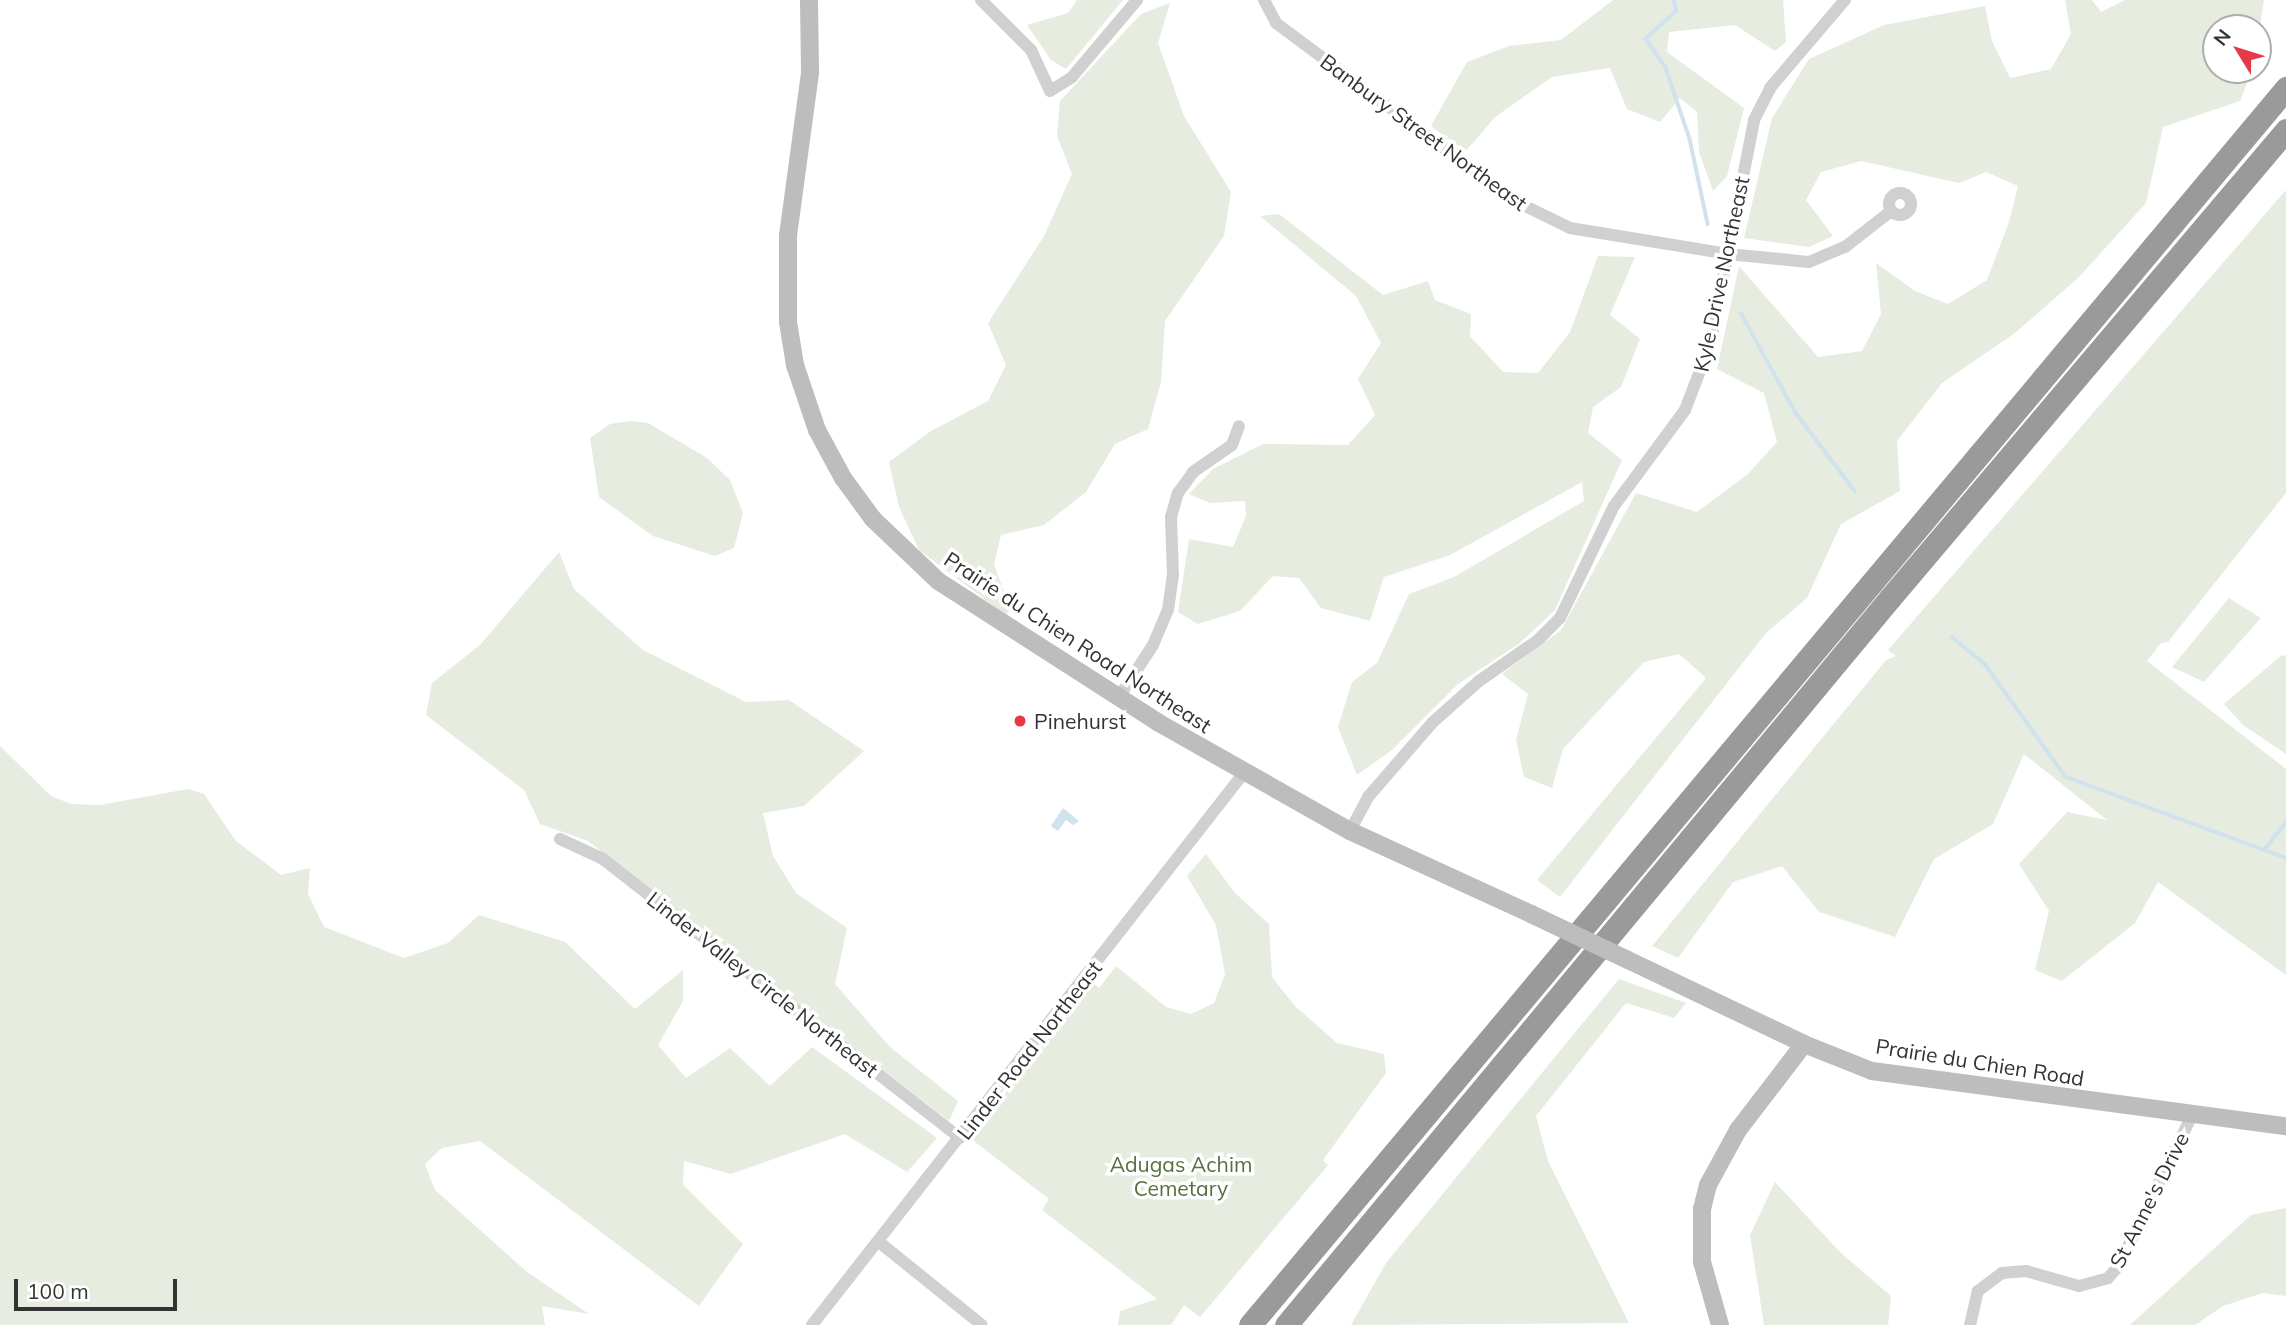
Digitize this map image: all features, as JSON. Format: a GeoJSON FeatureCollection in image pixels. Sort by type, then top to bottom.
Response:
{"type":"FeatureCollection","features":[{"type":"Feature","properties":{"kind":"highway"},"geometry":{"type":"LineString","coordinates":[[1250,1325],[2286,88]]}},
{"type":"Feature","properties":{"kind":"highway"},"geometry":{"type":"LineString","coordinates":[[1286,1325],[2286,130]]}},
{"type":"Feature","properties":{"kind":"street","name":"Prairie du Chien Road Northeast"},"geometry":{"type":"LineString","coordinates":[[808,0],[810,73],[788,235],[786,292],[795,365],[817,430],[855,496],[925,570],[1119,697],[1244,774],[1350,831],[1531,914]]}},
{"type":"Feature","properties":{"kind":"street"},"geometry":{"type":"LineString","coordinates":[[981,0],[1031,50],[1050,91],[1072,78],[1137,0]]}},
{"type":"Feature","properties":{"kind":"street","name":"Banbury Street Northeast"},"geometry":{"type":"LineString","coordinates":[[1264,0],[1276,23],[1532,212],[1590,233],[1796,262],[1821,258],[1845,247],[1891,211]]}},
{"type":"Feature","properties":{"kind":"street","name":"Kyle Drive Northeast"},"geometry":{"type":"LineString","coordinates":[[1350,831],[1368,797],[1433,722],[1479,681],[1538,640],[1560,618],[1614,506],[1695,391],[1728,254],[1754,120],[1762,102],[1786,67],[1845,0]]}},
{"type":"Feature","properties":{"kind":"street"},"geometry":{"type":"LineString","coordinates":[[1119,697],[1153,645],[1168,610],[1173,575],[1171,517],[1178,493],[1193,472],[1232,445],[1239,426]]}},
{"type":"Feature","properties":{"kind":"street","name":"Linder Road Northeast"},"geometry":{"type":"LineString","coordinates":[[812,1325],[1244,774]]}},
{"type":"Feature","properties":{"kind":"street","name":"Linder Valley Circle Northeast"},"geometry":{"type":"LineString","coordinates":[[560,839],[603,859],[960,1138]]}},
{"type":"Feature","properties":{"kind":"street","name":"Prairie du Chien Road"},"geometry":{"type":"LineString","coordinates":[[1531,914],[1851,1064],[1904,1078],[2286,1126]]}},
{"type":"Feature","properties":{"kind":"street"},"geometry":{"type":"LineString","coordinates":[[1720,1325],[1702,1262],[1702,1209],[1709,1185],[1738,1129],[1804,1044]]}},
{"type":"Feature","properties":{"kind":"street","name":"St Anne's Drive"},"geometry":{"type":"LineString","coordinates":[[1970,1325],[1978,1291],[2002,1273],[2026,1271],[2079,1286],[2108,1278],[2119,1266],[2192,1115]]}},
{"type":"Feature","properties":{"kind":"street"},"geometry":{"type":"LineString","coordinates":[[878,1242],[982,1325]]}},
{"type":"Feature","properties":{"kind":"green space"},"geometry":{"type":"Polygon","coordinates":[[[1077,0],[1123,0],[1066,69],[1051,60],[1027,25],[1068,13],[1077,0]]]}},
{"type":"Feature","properties":{"kind":"green space"},"geometry":{"type":"Polygon","coordinates":[[[1613,0],[1783,0],[1786,42],[1775,51],[1735,25],[1669,32],[1667,52],[1744,108],[1727,176],[1713,191],[1699,152],[1697,112],[1680,98],[1660,122],[1627,109],[1610,68],[1552,77],[1495,117],[1465,152],[1431,126],[1467,62],[1509,46],[1561,40],[1613,0]]]}},
{"type":"Feature","properties":{"kind":"green space"},"geometry":{"type":"Polygon","coordinates":[[[2065,0],[2092,0],[2101,12],[2125,0],[2264,0],[2262,14],[2202,14],[2202,84],[2247,84],[2240,101],[2163,127],[2146,203],[2079,277],[2015,333],[1942,383],[1897,441],[1900,491],[1841,524],[1807,598],[1766,633],[1560,897],[1537,880],[1706,678],[1679,654],[1644,662],[1563,749],[1552,788],[1524,777],[1516,740],[1528,694],[1502,674],[1561,630],[1636,493],[1697,512],[1748,474],[1777,442],[1764,393],[1717,369],[1739,266],[1818,357],[1862,351],[1881,314],[1876,263],[1915,291],[1948,304],[1987,280],[2009,222],[2018,186],[1986,172],[1959,183],[1861,161],[1821,172],[1806,200],[1833,236],[1809,247],[1744,238],[1772,118],[1809,59],[1884,25],[1985,6],[1992,41],[2010,78],[2051,69],[2071,34],[2065,0]]]}},
{"type":"Feature","properties":{"kind":"green space"},"geometry":{"type":"Polygon","coordinates":[[[1170,3],[1158,43],[1184,116],[1231,192],[1224,236],[1165,321],[1161,382],[1148,429],[1115,444],[1086,492],[1044,525],[1001,535],[994,564],[1003,589],[1016,603],[1006,615],[919,550],[899,507],[889,462],[931,431],[988,401],[1006,365],[988,323],[1044,236],[1072,174],[1057,136],[1060,101],[1141,14],[1170,3]]]}},
{"type":"Feature","properties":{"kind":"green space"},"geometry":{"type":"Polygon","coordinates":[[[2286,190],[2286,493],[2168,642],[2161,643],[2147,661],[2286,769],[2286,975],[2158,882],[2135,923],[2062,981],[2035,970],[2049,911],[2019,864],[2067,812],[2107,820],[2024,754],[1993,824],[1934,859],[1895,937],[1819,912],[1782,866],[1733,882],[1678,958],[1652,946],[1886,660],[1896,656],[1888,650],[2286,190]]]}},
{"type":"Feature","properties":{"kind":"green space"},"geometry":{"type":"Polygon","coordinates":[[[1279,214],[1383,295],[1428,281],[1435,300],[1471,314],[1470,336],[1503,372],[1538,373],[1570,332],[1598,256],[1635,257],[1610,315],[1640,339],[1621,387],[1593,407],[1588,433],[1622,460],[1555,610],[1520,643],[1458,684],[1392,750],[1357,775],[1338,727],[1352,682],[1377,663],[1409,594],[1454,577],[1584,501],[1582,482],[1450,555],[1384,577],[1370,621],[1321,608],[1299,578],[1273,576],[1240,611],[1198,624],[1178,612],[1189,539],[1233,547],[1246,516],[1245,501],[1210,503],[1189,494],[1213,469],[1263,444],[1348,445],[1375,415],[1358,379],[1381,343],[1356,296],[1260,216],[1279,214]]]}},
{"type":"Feature","properties":{"kind":"green space"},"geometry":{"type":"Polygon","coordinates":[[[631,421],[648,423],[707,458],[730,480],[743,513],[734,548],[715,556],[653,536],[599,497],[590,438],[610,424],[631,421]]]}},
{"type":"Feature","properties":{"kind":"green space"},"geometry":{"type":"Polygon","coordinates":[[[559,552],[574,589],[643,650],[746,702],[789,700],[864,751],[804,806],[763,813],[773,856],[796,893],[847,928],[835,984],[890,1047],[958,1101],[949,1121],[588,841],[540,824],[524,790],[426,715],[432,683],[480,645],[559,552]]]}},
{"type":"Feature","properties":{"kind":"green space"},"geometry":{"type":"Polygon","coordinates":[[[2229,598],[2261,618],[2204,682],[2172,667],[2229,598]]]}},
{"type":"Feature","properties":{"kind":"green space"},"geometry":{"type":"Polygon","coordinates":[[[2282,655],[2286,656],[2286,754],[2243,725],[2224,704],[2282,655]]]}},
{"type":"Feature","properties":{"kind":"green space"},"geometry":{"type":"Polygon","coordinates":[[[0,746],[51,796],[71,804],[100,805],[188,789],[204,794],[236,841],[281,875],[310,868],[308,894],[324,927],[404,958],[448,943],[479,915],[565,942],[635,1009],[683,970],[683,1001],[658,1045],[686,1078],[730,1048],[770,1086],[812,1047],[937,1138],[907,1172],[845,1134],[731,1174],[684,1161],[683,1185],[743,1244],[699,1306],[480,1141],[442,1148],[425,1164],[435,1190],[527,1272],[589,1314],[542,1306],[545,1325],[0,1325],[0,746]]]}},
{"type":"Feature","properties":{"kind":"green space","name":"Adugas Achim Cemetary"},"geometry":{"type":"Polygon","coordinates":[[[1206,854],[1235,893],[1269,924],[1272,977],[1295,1006],[1337,1043],[1384,1054],[1386,1073],[1323,1160],[1328,1165],[1200,1317],[1184,1305],[1171,1325],[1118,1325],[1120,1311],[1157,1299],[1042,1210],[1049,1199],[970,1138],[1093,983],[1099,988],[1116,966],[1166,1007],[1191,1014],[1214,1003],[1225,974],[1216,925],[1187,876],[1206,854]]]}},
{"type":"Feature","properties":{"kind":"green space"},"geometry":{"type":"Polygon","coordinates":[[[1619,979],[1686,1003],[1674,1018],[1626,1003],[1536,1116],[1548,1161],[1629,1323],[1351,1325],[1386,1263],[1619,979]]]}},
{"type":"Feature","properties":{"kind":"green space"},"geometry":{"type":"Polygon","coordinates":[[[1775,1182],[1840,1252],[1891,1296],[1888,1325],[1764,1325],[1750,1235],[1775,1182]]]}},
{"type":"Feature","properties":{"kind":"green space"},"geometry":{"type":"Polygon","coordinates":[[[2286,1208],[2286,1296],[2263,1293],[2223,1306],[2195,1325],[2130,1325],[2251,1215],[2286,1208]]]}},
{"type":"Feature","properties":{"kind":"water"},"geometry":{"type":"Polygon","coordinates":[[[1063,808],[1079,821],[1073,825],[1066,820],[1058,831],[1051,826],[1063,808]]]}},
{"type":"Feature","properties":{"kind":"waterway"},"geometry":{"type":"LineString","coordinates":[[1674,0],[1677,11],[1646,39],[1666,68],[1690,139],[1708,224]]}},
{"type":"Feature","properties":{"kind":"waterway"},"geometry":{"type":"LineString","coordinates":[[1741,313],[1796,413],[1855,491]]}},
{"type":"Feature","properties":{"kind":"waterway"},"geometry":{"type":"LineString","coordinates":[[1952,637],[1985,664],[2066,777],[2286,858]]}},
{"type":"Feature","properties":{"kind":"waterway"},"geometry":{"type":"LineString","coordinates":[[2265,849],[2286,822]]}},
{"type":"Feature","properties":{"kind":"place","name":"Pinehurst"},"geometry":{"type":"Point","coordinates":[1020,721]}}]}
